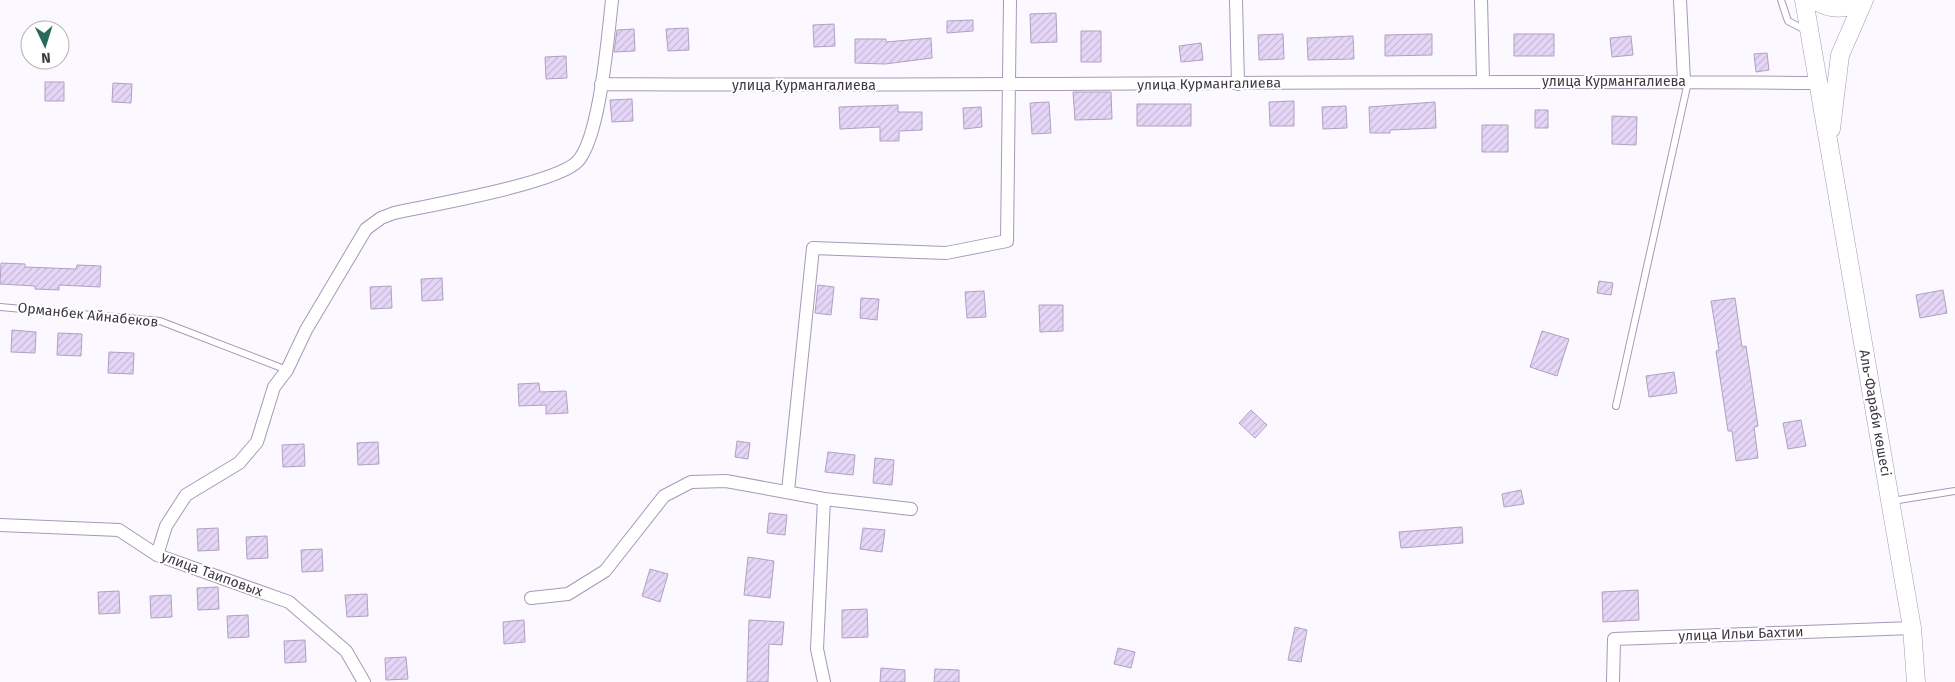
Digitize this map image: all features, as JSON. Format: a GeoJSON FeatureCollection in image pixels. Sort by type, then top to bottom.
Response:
{"type":"FeatureCollection","features":[{"type":"Feature","properties":{"kind":"main road","name":"Аль-Фараби көшесі"},"geometry":{"type":"LineString","coordinates":[[1804,0],[1912,628],[1916,682]]}},
{"type":"Feature","properties":{"kind":"main road"},"geometry":{"type":"LineString","coordinates":[[1814,0],[1824,6],[1838,8],[1854,4],[1860,0]]}},
{"type":"Feature","properties":{"kind":"main road","name":"Аль-Фараби көшесі"},"geometry":{"type":"LineString","coordinates":[[1829,144],[1840,55],[1864,0]]}},
{"type":"Feature","properties":{"kind":"street"},"geometry":{"type":"LineString","coordinates":[[156,555],[166,526],[186,495],[239,462],[257,442],[274,387],[287,370],[306,330],[366,229],[381,218],[394,213],[519,185],[554,173],[576,162],[588,144],[601,84],[612,0]]}},
{"type":"Feature","properties":{"kind":"street"},"geometry":{"type":"LineString","coordinates":[[788,491],[813,248],[946,253],[1007,241],[1010,0]]}},
{"type":"Feature","properties":{"kind":"street"},"geometry":{"type":"LineString","coordinates":[[1236,0],[1238,84]]}},
{"type":"Feature","properties":{"kind":"street"},"geometry":{"type":"LineString","coordinates":[[1481,0],[1483,80]]}},
{"type":"Feature","properties":{"kind":"street"},"geometry":{"type":"LineString","coordinates":[[1680,0],[1686,82]]}},
{"type":"Feature","properties":{"kind":"street","name":"улица Курмангалиева"},"geometry":{"type":"LineString","coordinates":[[601,84],[1009,86],[1483,80],[1817,83]]}},
{"type":"Feature","properties":{"kind":"street"},"geometry":{"type":"LineString","coordinates":[[531,598],[568,594],[605,571],[664,496],[691,482],[726,481],[824,499],[910,510]]}},
{"type":"Feature","properties":{"kind":"street"},"geometry":{"type":"LineString","coordinates":[[824,499],[817,649],[824,682]]}},
{"type":"Feature","properties":{"kind":"street","name":"улица Таиповых"},"geometry":{"type":"LineString","coordinates":[[0,525],[119,530],[156,555],[290,602],[346,651],[364,682]]}},
{"type":"Feature","properties":{"kind":"street","name":"улица Ильи Бахтии"},"geometry":{"type":"LineString","coordinates":[[1613,682],[1614,639],[1912,628]]}},
{"type":"Feature","properties":{"kind":"lane"},"geometry":{"type":"LineString","coordinates":[[1781,0],[1788,21],[1808,32]]}},
{"type":"Feature","properties":{"kind":"lane"},"geometry":{"type":"LineString","coordinates":[[1616,406],[1686,82]]}},
{"type":"Feature","properties":{"kind":"lane","name":"Орманбек Айнабеков"},"geometry":{"type":"LineString","coordinates":[[0,307],[160,321],[287,370]]}},
{"type":"Feature","properties":{"kind":"lane"},"geometry":{"type":"LineString","coordinates":[[1890,501],[1955,491]]}},
{"type":"Feature","properties":{"kind":"building"},"geometry":{"type":"Polygon","coordinates":[[[1056,13],[1057,42],[1031,43],[1030,14],[1056,13]]]}},
{"type":"Feature","properties":{"kind":"building"},"geometry":{"type":"Polygon","coordinates":[[[973,20],[973,31],[947,33],[947,21],[973,20]]]}},
{"type":"Feature","properties":{"kind":"building"},"geometry":{"type":"Polygon","coordinates":[[[834,24],[835,46],[814,47],[813,25],[834,24]]]}},
{"type":"Feature","properties":{"kind":"building"},"geometry":{"type":"Polygon","coordinates":[[[688,28],[689,50],[668,51],[666,29],[688,28]]]}},
{"type":"Feature","properties":{"kind":"building"},"geometry":{"type":"Polygon","coordinates":[[[634,29],[635,51],[614,52],[617,30],[634,29]]]}},
{"type":"Feature","properties":{"kind":"building"},"geometry":{"type":"Polygon","coordinates":[[[1081,31],[1101,31],[1101,62],[1081,62],[1081,31]]]}},
{"type":"Feature","properties":{"kind":"building"},"geometry":{"type":"Polygon","coordinates":[[[1283,34],[1284,59],[1259,60],[1258,35],[1283,34]]]}},
{"type":"Feature","properties":{"kind":"building"},"geometry":{"type":"Polygon","coordinates":[[[1432,34],[1432,55],[1385,56],[1385,35],[1432,34]]]}},
{"type":"Feature","properties":{"kind":"building"},"geometry":{"type":"Polygon","coordinates":[[[1514,34],[1554,34],[1554,56],[1514,56],[1514,34]]]}},
{"type":"Feature","properties":{"kind":"building"},"geometry":{"type":"Polygon","coordinates":[[[1353,36],[1354,59],[1308,60],[1307,38],[1353,36]]]}},
{"type":"Feature","properties":{"kind":"building"},"geometry":{"type":"Polygon","coordinates":[[[1631,36],[1633,55],[1612,57],[1610,38],[1631,36]]]}},
{"type":"Feature","properties":{"kind":"building"},"geometry":{"type":"Polygon","coordinates":[[[931,38],[932,58],[885,64],[855,63],[855,39],[886,39],[886,42],[931,38]]]}},
{"type":"Feature","properties":{"kind":"building"},"geometry":{"type":"Polygon","coordinates":[[[1201,43],[1203,60],[1181,62],[1179,46],[1201,43]]]}},
{"type":"Feature","properties":{"kind":"building"},"geometry":{"type":"Polygon","coordinates":[[[1767,53],[1769,70],[1756,72],[1754,54],[1767,53]]]}},
{"type":"Feature","properties":{"kind":"building"},"geometry":{"type":"Polygon","coordinates":[[[566,56],[567,78],[546,79],[545,57],[566,56]]]}},
{"type":"Feature","properties":{"kind":"building"},"geometry":{"type":"Polygon","coordinates":[[[45,82],[64,82],[64,101],[45,101],[45,82]]]}},
{"type":"Feature","properties":{"kind":"building"},"geometry":{"type":"Polygon","coordinates":[[[113,83],[132,84],[131,103],[112,102],[113,83]]]}},
{"type":"Feature","properties":{"kind":"building"},"geometry":{"type":"Polygon","coordinates":[[[1073,92],[1111,92],[1112,119],[1075,120],[1073,92]]]}},
{"type":"Feature","properties":{"kind":"building"},"geometry":{"type":"Polygon","coordinates":[[[632,99],[633,121],[612,122],[610,100],[632,99]]]}},
{"type":"Feature","properties":{"kind":"building"},"geometry":{"type":"Polygon","coordinates":[[[1294,101],[1294,126],[1270,126],[1269,102],[1294,101]]]}},
{"type":"Feature","properties":{"kind":"building"},"geometry":{"type":"Polygon","coordinates":[[[1049,102],[1051,133],[1032,134],[1030,103],[1049,102]]]}},
{"type":"Feature","properties":{"kind":"building"},"geometry":{"type":"Polygon","coordinates":[[[1435,102],[1436,128],[1390,130],[1390,133],[1370,133],[1369,107],[1435,102]]]}},
{"type":"Feature","properties":{"kind":"building"},"geometry":{"type":"Polygon","coordinates":[[[1137,104],[1191,104],[1191,126],[1137,126],[1137,104]]]}},
{"type":"Feature","properties":{"kind":"building"},"geometry":{"type":"Polygon","coordinates":[[[898,105],[898,112],[922,112],[922,130],[899,131],[899,141],[880,141],[880,127],[840,129],[839,107],[898,105]]]}},
{"type":"Feature","properties":{"kind":"building"},"geometry":{"type":"Polygon","coordinates":[[[1346,106],[1347,128],[1323,129],[1322,107],[1346,106]]]}},
{"type":"Feature","properties":{"kind":"building"},"geometry":{"type":"Polygon","coordinates":[[[981,107],[982,127],[964,129],[963,108],[981,107]]]}},
{"type":"Feature","properties":{"kind":"building"},"geometry":{"type":"Polygon","coordinates":[[[1535,110],[1548,110],[1548,128],[1535,128],[1535,110]]]}},
{"type":"Feature","properties":{"kind":"building"},"geometry":{"type":"Polygon","coordinates":[[[1612,116],[1637,117],[1636,145],[1612,144],[1612,116]]]}},
{"type":"Feature","properties":{"kind":"building"},"geometry":{"type":"Polygon","coordinates":[[[1482,125],[1508,125],[1508,152],[1482,152],[1482,125]]]}},
{"type":"Feature","properties":{"kind":"building"},"geometry":{"type":"Polygon","coordinates":[[[1,263],[25,264],[25,267],[76,269],[77,265],[101,266],[100,287],[59,285],[59,290],[35,289],[35,286],[0,284],[1,263]]]}},
{"type":"Feature","properties":{"kind":"building"},"geometry":{"type":"Polygon","coordinates":[[[442,278],[443,300],[422,301],[421,279],[442,278]]]}},
{"type":"Feature","properties":{"kind":"building"},"geometry":{"type":"Polygon","coordinates":[[[1599,281],[1613,283],[1611,295],[1597,293],[1599,281]]]}},
{"type":"Feature","properties":{"kind":"building"},"geometry":{"type":"Polygon","coordinates":[[[818,285],[834,287],[831,315],[815,313],[818,285]]]}},
{"type":"Feature","properties":{"kind":"building"},"geometry":{"type":"Polygon","coordinates":[[[391,286],[392,308],[371,309],[370,287],[391,286]]]}},
{"type":"Feature","properties":{"kind":"building"},"geometry":{"type":"Polygon","coordinates":[[[1943,290],[1947,313],[1920,318],[1916,295],[1943,290]]]}},
{"type":"Feature","properties":{"kind":"building"},"geometry":{"type":"Polygon","coordinates":[[[984,291],[986,317],[967,318],[965,292],[984,291]]]}},
{"type":"Feature","properties":{"kind":"building"},"geometry":{"type":"Polygon","coordinates":[[[861,298],[879,299],[877,320],[860,318],[861,298]]]}},
{"type":"Feature","properties":{"kind":"building"},"geometry":{"type":"Polygon","coordinates":[[[1735,298],[1742,347],[1746,346],[1758,426],[1754,427],[1758,458],[1736,461],[1732,431],[1728,431],[1716,351],[1719,350],[1711,301],[1735,298]]]}},
{"type":"Feature","properties":{"kind":"building"},"geometry":{"type":"Polygon","coordinates":[[[1039,305],[1063,305],[1063,331],[1040,332],[1039,305]]]}},
{"type":"Feature","properties":{"kind":"building"},"geometry":{"type":"Polygon","coordinates":[[[12,330],[36,332],[35,353],[11,352],[12,330]]]}},
{"type":"Feature","properties":{"kind":"building"},"geometry":{"type":"Polygon","coordinates":[[[1542,331],[1569,339],[1557,376],[1530,367],[1542,331]]]}},
{"type":"Feature","properties":{"kind":"building"},"geometry":{"type":"Polygon","coordinates":[[[58,333],[82,334],[81,356],[57,355],[58,333]]]}},
{"type":"Feature","properties":{"kind":"building"},"geometry":{"type":"Polygon","coordinates":[[[109,352],[134,353],[133,374],[108,373],[109,352]]]}},
{"type":"Feature","properties":{"kind":"building"},"geometry":{"type":"Polygon","coordinates":[[[1674,372],[1677,393],[1649,397],[1646,376],[1674,372]]]}},
{"type":"Feature","properties":{"kind":"building"},"geometry":{"type":"Polygon","coordinates":[[[539,383],[540,392],[566,391],[568,413],[546,414],[546,405],[519,406],[518,384],[539,383]]]}},
{"type":"Feature","properties":{"kind":"building"},"geometry":{"type":"Polygon","coordinates":[[[1251,410],[1267,425],[1255,438],[1239,423],[1251,410]]]}},
{"type":"Feature","properties":{"kind":"building"},"geometry":{"type":"Polygon","coordinates":[[[1801,420],[1806,446],[1788,449],[1783,423],[1801,420]]]}},
{"type":"Feature","properties":{"kind":"building"},"geometry":{"type":"Polygon","coordinates":[[[737,441],[750,443],[748,459],[735,457],[737,441]]]}},
{"type":"Feature","properties":{"kind":"building"},"geometry":{"type":"Polygon","coordinates":[[[378,442],[379,464],[358,465],[357,443],[378,442]]]}},
{"type":"Feature","properties":{"kind":"building"},"geometry":{"type":"Polygon","coordinates":[[[304,444],[305,466],[283,467],[282,445],[304,444]]]}},
{"type":"Feature","properties":{"kind":"building"},"geometry":{"type":"Polygon","coordinates":[[[828,452],[855,455],[853,475],[825,472],[828,452]]]}},
{"type":"Feature","properties":{"kind":"building"},"geometry":{"type":"Polygon","coordinates":[[[875,458],[894,460],[892,485],[873,483],[875,458]]]}},
{"type":"Feature","properties":{"kind":"building"},"geometry":{"type":"Polygon","coordinates":[[[1521,490],[1524,504],[1504,507],[1502,494],[1521,490]]]}},
{"type":"Feature","properties":{"kind":"building"},"geometry":{"type":"Polygon","coordinates":[[[769,513],[787,515],[785,535],[767,533],[769,513]]]}},
{"type":"Feature","properties":{"kind":"building"},"geometry":{"type":"Polygon","coordinates":[[[1462,527],[1463,543],[1401,548],[1399,532],[1462,527]]]}},
{"type":"Feature","properties":{"kind":"building"},"geometry":{"type":"Polygon","coordinates":[[[218,528],[219,550],[198,551],[197,529],[218,528]]]}},
{"type":"Feature","properties":{"kind":"building"},"geometry":{"type":"Polygon","coordinates":[[[863,528],[885,530],[882,552],[860,549],[863,528]]]}},
{"type":"Feature","properties":{"kind":"building"},"geometry":{"type":"Polygon","coordinates":[[[267,536],[268,558],[247,559],[246,537],[267,536]]]}},
{"type":"Feature","properties":{"kind":"building"},"geometry":{"type":"Polygon","coordinates":[[[322,549],[323,571],[302,572],[301,550],[322,549]]]}},
{"type":"Feature","properties":{"kind":"building"},"geometry":{"type":"Polygon","coordinates":[[[748,557],[774,561],[770,598],[744,595],[748,557]]]}},
{"type":"Feature","properties":{"kind":"building"},"geometry":{"type":"Polygon","coordinates":[[[650,569],[668,574],[660,602],[642,596],[650,569]]]}},
{"type":"Feature","properties":{"kind":"building"},"geometry":{"type":"Polygon","coordinates":[[[218,587],[219,609],[198,610],[197,588],[218,587]]]}},
{"type":"Feature","properties":{"kind":"building"},"geometry":{"type":"Polygon","coordinates":[[[1638,590],[1639,620],[1603,622],[1602,592],[1638,590]]]}},
{"type":"Feature","properties":{"kind":"building"},"geometry":{"type":"Polygon","coordinates":[[[119,591],[120,613],[99,614],[98,592],[119,591]]]}},
{"type":"Feature","properties":{"kind":"building"},"geometry":{"type":"Polygon","coordinates":[[[367,594],[368,616],[347,617],[345,595],[367,594]]]}},
{"type":"Feature","properties":{"kind":"building"},"geometry":{"type":"Polygon","coordinates":[[[171,595],[172,617],[151,618],[150,596],[171,595]]]}},
{"type":"Feature","properties":{"kind":"building"},"geometry":{"type":"Polygon","coordinates":[[[867,609],[868,637],[842,638],[842,610],[867,609]]]}},
{"type":"Feature","properties":{"kind":"building"},"geometry":{"type":"Polygon","coordinates":[[[248,615],[249,637],[228,638],[227,616],[248,615]]]}},
{"type":"Feature","properties":{"kind":"building"},"geometry":{"type":"Polygon","coordinates":[[[524,620],[525,642],[504,644],[503,622],[524,620]]]}},
{"type":"Feature","properties":{"kind":"building"},"geometry":{"type":"Polygon","coordinates":[[[749,620],[784,622],[782,645],[769,644],[768,682],[747,682],[749,620]]]}},
{"type":"Feature","properties":{"kind":"building"},"geometry":{"type":"Polygon","coordinates":[[[1295,627],[1307,630],[1301,662],[1288,660],[1295,627]]]}},
{"type":"Feature","properties":{"kind":"building"},"geometry":{"type":"Polygon","coordinates":[[[305,640],[306,662],[285,663],[284,641],[305,640]]]}},
{"type":"Feature","properties":{"kind":"building"},"geometry":{"type":"Polygon","coordinates":[[[1118,648],[1135,652],[1131,668],[1114,664],[1118,648]]]}},
{"type":"Feature","properties":{"kind":"building"},"geometry":{"type":"Polygon","coordinates":[[[406,657],[408,679],[386,680],[385,658],[406,657]]]}},
{"type":"Feature","properties":{"kind":"building"},"geometry":{"type":"Polygon","coordinates":[[[881,668],[905,670],[905,682],[880,682],[881,668]]]}},
{"type":"Feature","properties":{"kind":"building"},"geometry":{"type":"Polygon","coordinates":[[[935,669],[959,670],[959,682],[934,682],[935,669]]]}}]}
